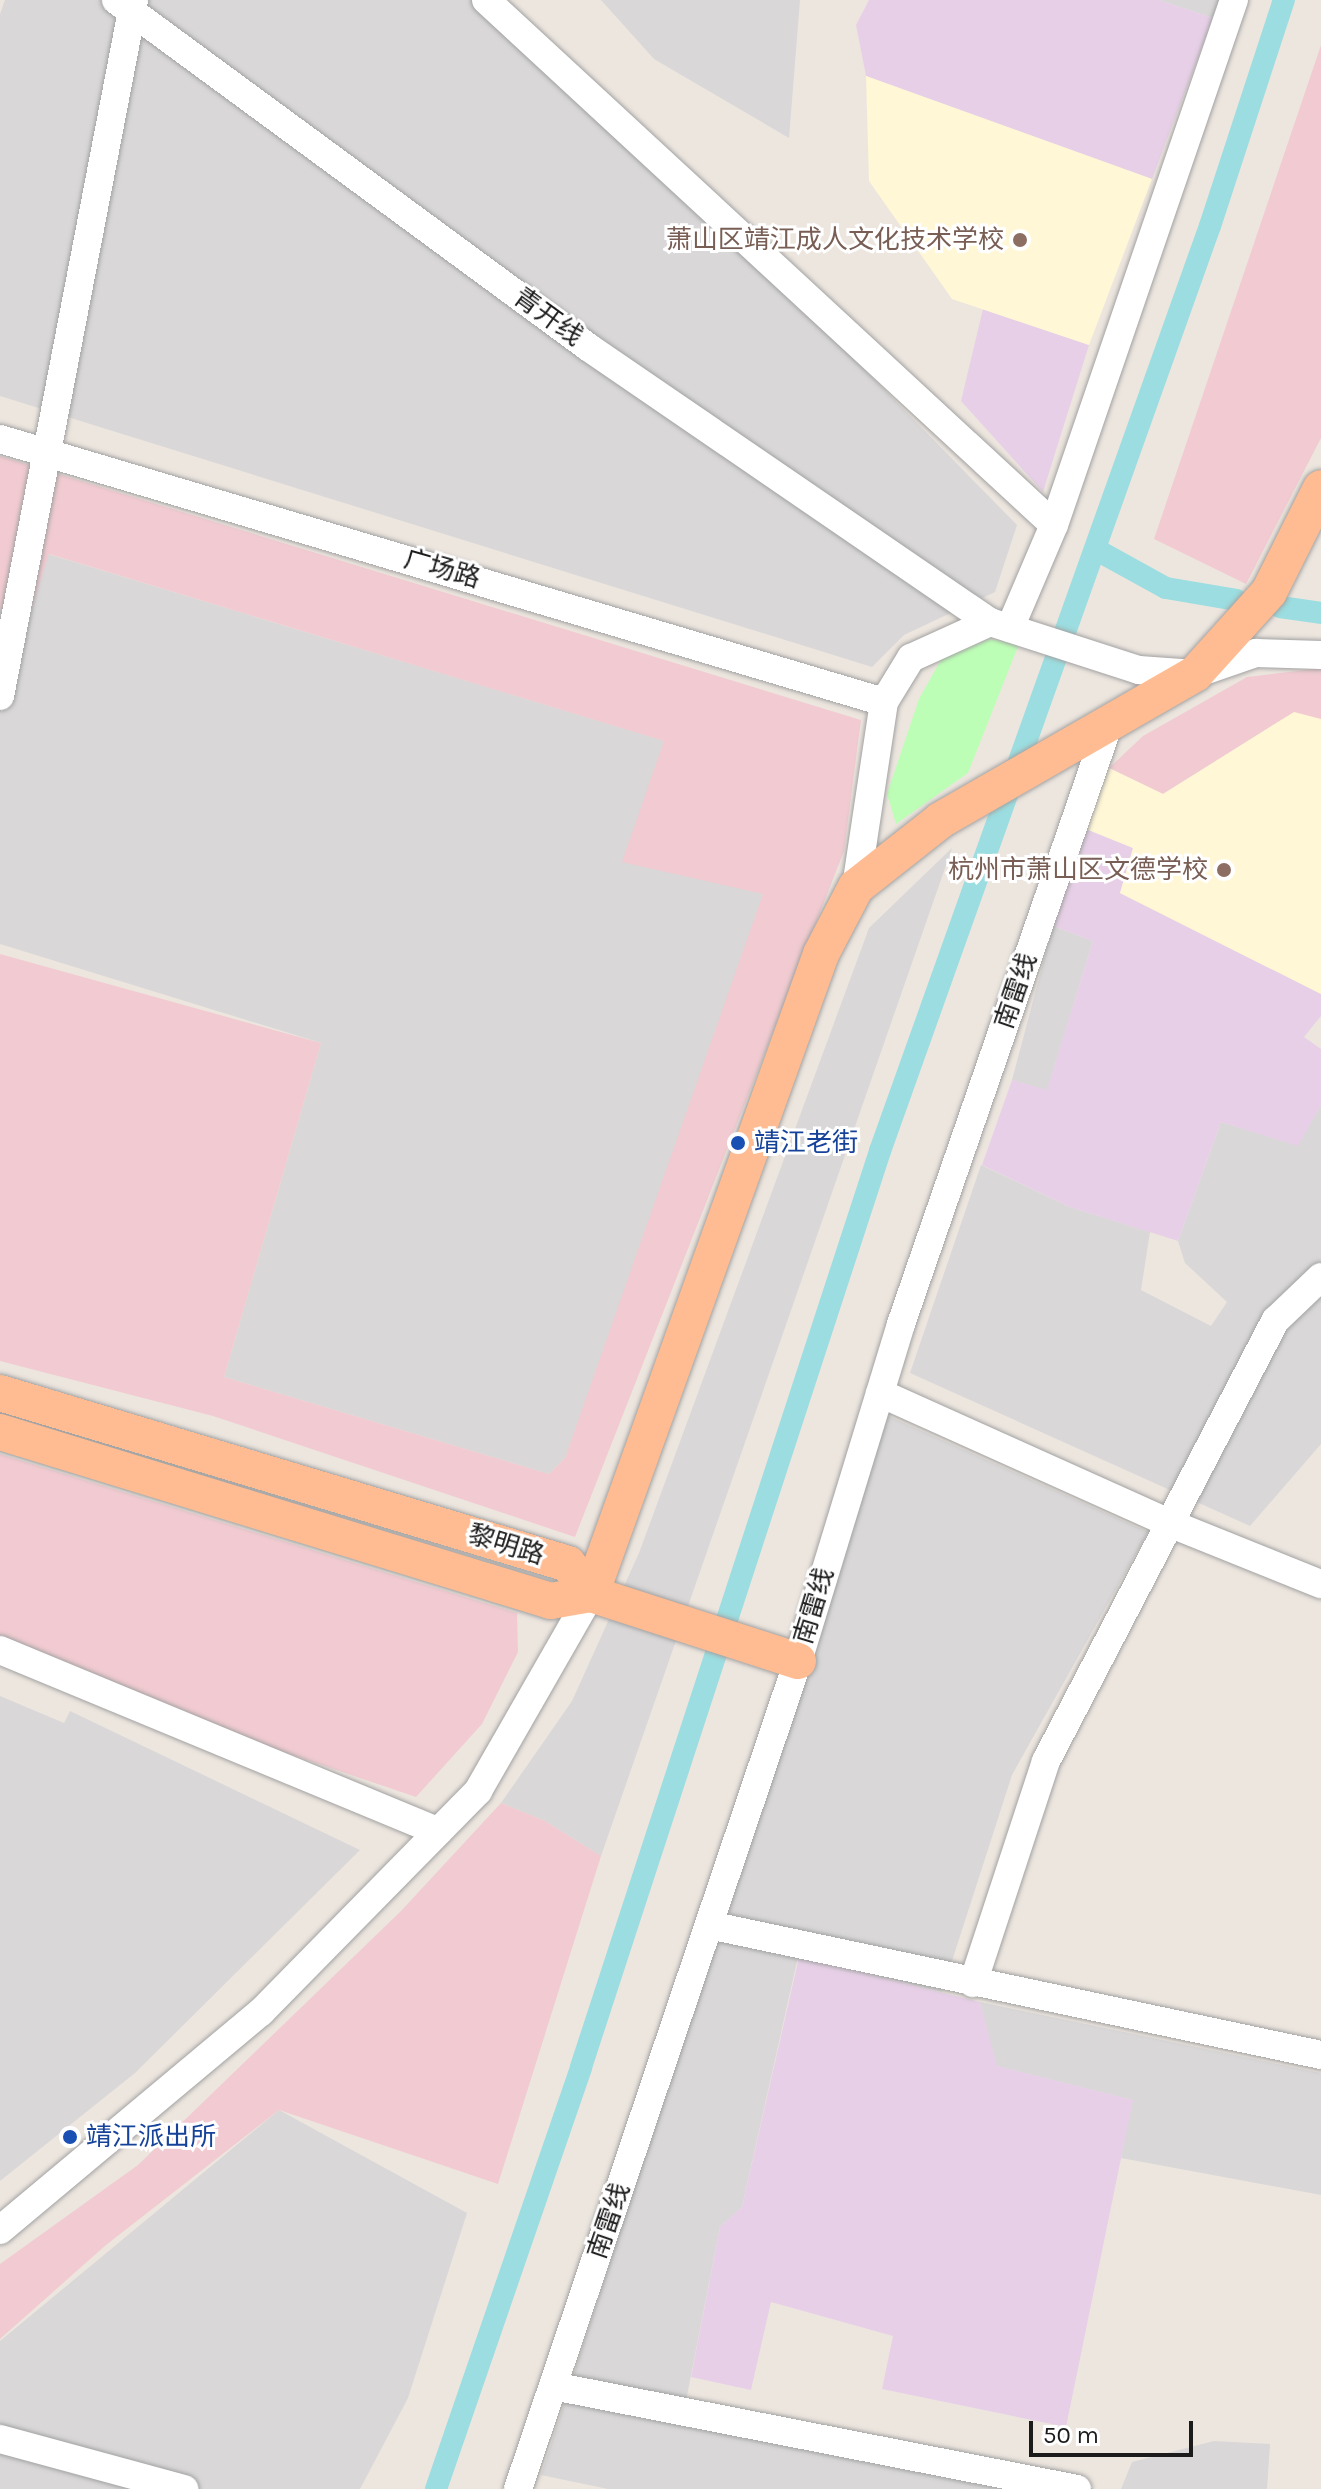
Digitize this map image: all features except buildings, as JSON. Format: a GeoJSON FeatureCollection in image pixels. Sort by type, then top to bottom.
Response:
{"type":"FeatureCollection","features":[{"type":"Feature","properties":{"kind":"main road"},"geometry":{"type":"LineString","coordinates":[[782,1656],[591,1594],[821,954],[856,887],[952,813],[1195,674],[1269,592],[1321,488]]}},
{"type":"Feature","properties":{"kind":"main road","name":"黎明路"},"geometry":{"type":"LineString","coordinates":[[0,1393],[568,1564],[591,1594],[551,1601],[0,1432]]}},
{"type":"Feature","properties":{"kind":"street"},"geometry":{"type":"LineString","coordinates":[[486,0],[1054,525]]}},
{"type":"Feature","properties":{"kind":"street"},"geometry":{"type":"LineString","coordinates":[[856,887],[884,702],[911,658],[1008,627],[1054,525],[1234,0]]}},
{"type":"Feature","properties":{"kind":"street"},"geometry":{"type":"LineString","coordinates":[[0,696],[127,4]]}},
{"type":"Feature","properties":{"kind":"street","name":"青开线"},"geometry":{"type":"LineString","coordinates":[[127,4],[588,347],[1008,627],[1139,670],[1195,674]]}},
{"type":"Feature","properties":{"kind":"street","name":"广场路"},"geometry":{"type":"LineString","coordinates":[[0,439],[884,702]]}},
{"type":"Feature","properties":{"kind":"street"},"geometry":{"type":"LineString","coordinates":[[1195,674],[1256,653],[1321,655]]}},
{"type":"Feature","properties":{"kind":"street","name":"南雷线"},"geometry":{"type":"LineString","coordinates":[[518,2489],[709,1925],[782,1656],[880,1393],[1109,723]]}},
{"type":"Feature","properties":{"kind":"street"},"geometry":{"type":"LineString","coordinates":[[973,1983],[1046,1761],[1276,1320],[1321,1277]]}},
{"type":"Feature","properties":{"kind":"street"},"geometry":{"type":"LineString","coordinates":[[880,1393],[1169,1523],[1321,1584]]}},
{"type":"Feature","properties":{"kind":"street"},"geometry":{"type":"LineString","coordinates":[[0,2230],[261,2012],[478,1791],[591,1594]]}},
{"type":"Feature","properties":{"kind":"street"},"geometry":{"type":"LineString","coordinates":[[0,1650],[438,1831]]}},
{"type":"Feature","properties":{"kind":"street"},"geometry":{"type":"LineString","coordinates":[[709,1925],[1321,2055]]}},
{"type":"Feature","properties":{"kind":"street"},"geometry":{"type":"LineString","coordinates":[[553,2386],[1077,2489]]}},
{"type":"Feature","properties":{"kind":"street"},"geometry":{"type":"LineString","coordinates":[[0,2439],[184,2489]]}},
{"type":"Feature","properties":{"kind":"shaded area"},"geometry":{"type":"Polygon","coordinates":[[[5,0],[493,0],[653,154],[1017,525],[995,592],[904,635],[872,667],[0,396],[0,14],[5,0]]]}},
{"type":"Feature","properties":{"kind":"shaded area"},"geometry":{"type":"Polygon","coordinates":[[[601,0],[800,0],[789,138],[654,59],[601,0]]]}},
{"type":"Feature","properties":{"kind":"shaded area"},"geometry":{"type":"Polygon","coordinates":[[[869,0],[1159,0],[1213,18],[1152,179],[866,76],[856,25],[869,0]]]}},
{"type":"Feature","properties":{"kind":"shaded area"},"geometry":{"type":"Polygon","coordinates":[[[1159,0],[1219,0],[1213,18],[1159,0]]]}},
{"type":"Feature","properties":{"kind":"shaded area"},"geometry":{"type":"Polygon","coordinates":[[[1321,45],[1321,438],[1246,584],[1154,539],[1321,45]]]}},
{"type":"Feature","properties":{"kind":"shaded area","name":"萧山区靖江成人文化技术学校"},"geometry":{"type":"Polygon","coordinates":[[[866,76],[1152,179],[1089,345],[952,299],[869,181],[866,76]]]}},
{"type":"Feature","properties":{"kind":"shaded area"},"geometry":{"type":"Polygon","coordinates":[[[983,309],[1089,345],[1043,492],[961,401],[983,309]]]}},
{"type":"Feature","properties":{"kind":"shaded area"},"geometry":{"type":"Polygon","coordinates":[[[0,456],[861,720],[844,851],[575,1537],[213,1416],[0,1361],[0,954],[321,1043],[224,1377],[549,1474],[565,1458],[763,894],[622,862],[664,741],[49,554],[29,617],[0,609],[0,456]]]}},
{"type":"Feature","properties":{"kind":"shaded area"},"geometry":{"type":"Polygon","coordinates":[[[48,554],[665,741],[763,894],[719,1041],[565,1458],[549,1474],[224,1377],[321,1043],[0,944],[0,609],[29,617],[48,554]]]}},
{"type":"Feature","properties":{"kind":"shaded area"},"geometry":{"type":"Polygon","coordinates":[[[1321,668],[1321,725],[1286,717],[1163,794],[1109,768],[1143,736],[1247,677],[1321,668]]]}},
{"type":"Feature","properties":{"kind":"shaded area","name":"杭州市萧山区文德学校"},"geometry":{"type":"Polygon","coordinates":[[[1294,712],[1321,719],[1321,994],[1120,893],[1133,848],[1086,829],[1109,768],[1163,794],[1294,712]]]}},
{"type":"Feature","properties":{"kind":"shaded area"},"geometry":{"type":"Polygon","coordinates":[[[1086,829],[1133,848],[1120,893],[1321,994],[1321,1016],[1304,1037],[1321,1049],[1321,1105],[1298,1146],[1221,1122],[1178,1241],[1070,1207],[982,1165],[1012,1080],[1047,1090],[1093,941],[1053,926],[1086,829]]]}},
{"type":"Feature","properties":{"kind":"shaded area"},"geometry":{"type":"Polygon","coordinates":[[[952,848],[601,1856],[545,1821],[501,1803],[572,1701],[639,1553],[869,928],[952,848]]]}},
{"type":"Feature","properties":{"kind":"shaded area"},"geometry":{"type":"Polygon","coordinates":[[[1053,926],[1093,941],[1047,1091],[1012,1080],[1053,926]]]}},
{"type":"Feature","properties":{"kind":"shaded area"},"geometry":{"type":"Polygon","coordinates":[[[1321,1105],[1321,1444],[1250,1526],[910,1373],[981,1165],[1070,1207],[1150,1232],[1141,1290],[1211,1326],[1227,1302],[1185,1263],[1178,1241],[1221,1122],[1298,1145],[1321,1105]]]}},
{"type":"Feature","properties":{"kind":"shaded area"},"geometry":{"type":"Polygon","coordinates":[[[886,1415],[1148,1532],[1012,1775],[942,1992],[798,1957],[742,2207],[720,2227],[684,2411],[1077,2489],[608,2489],[541,2475],[886,1415]]]}},
{"type":"Feature","properties":{"kind":"shaded area"},"geometry":{"type":"Polygon","coordinates":[[[0,1454],[517,1613],[518,1652],[482,1724],[416,1797],[0,1656],[0,1454]]]}},
{"type":"Feature","properties":{"kind":"shaded area"},"geometry":{"type":"Polygon","coordinates":[[[0,1696],[64,1723],[70,1711],[360,1850],[135,2073],[0,2181],[0,1696]]]}},
{"type":"Feature","properties":{"kind":"shaded area"},"geometry":{"type":"Polygon","coordinates":[[[501,1803],[545,1821],[601,1856],[498,2184],[279,2110],[106,2245],[0,2339],[0,2264],[138,2165],[401,1911],[501,1803]]]}},
{"type":"Feature","properties":{"kind":"shaded area"},"geometry":{"type":"Polygon","coordinates":[[[799,1957],[980,2002],[997,2066],[1133,2100],[1066,2427],[882,2389],[893,2336],[771,2302],[751,2390],[691,2377],[720,2227],[742,2207],[799,1957]]]}},
{"type":"Feature","properties":{"kind":"shaded area"},"geometry":{"type":"Polygon","coordinates":[[[980,2002],[1321,2073],[1321,2195],[1121,2158],[1132,2100],[996,2066],[980,2002]]]}},
{"type":"Feature","properties":{"kind":"shaded area"},"geometry":{"type":"Polygon","coordinates":[[[279,2110],[467,2213],[408,2398],[360,2489],[0,2489],[0,2341],[279,2110]]]}},
{"type":"Feature","properties":{"kind":"shaded area"},"geometry":{"type":"Polygon","coordinates":[[[1214,2441],[1270,2444],[1267,2489],[1121,2489],[1132,2462],[1214,2441]]]}},
{"type":"Feature","properties":{"kind":"green space"},"geometry":{"type":"Polygon","coordinates":[[[990,639],[1019,644],[968,773],[896,824],[887,794],[919,699],[942,658],[990,639]]]}},
{"type":"Feature","properties":{"kind":"waterway"},"geometry":{"type":"LineString","coordinates":[[436,2489],[581,2067],[880,1151],[1210,226],[1284,0]]}},
{"type":"Feature","properties":{"kind":"waterway"},"geometry":{"type":"LineString","coordinates":[[1095,549],[1166,588],[1236,600]]}},
{"type":"Feature","properties":{"kind":"waterway"},"geometry":{"type":"LineString","coordinates":[[1280,607],[1321,613]]}},
{"type":"Feature","properties":{"kind":"place","name":"萧山区靖江成人文化技术学校"},"geometry":{"type":"Point","coordinates":[1020,240]}},
{"type":"Feature","properties":{"kind":"place","name":"杭州市萧山区文德学校"},"geometry":{"type":"Point","coordinates":[1224,870]}},
{"type":"Feature","properties":{"kind":"place","name":"靖江老街"},"geometry":{"type":"Point","coordinates":[738,1143]}},
{"type":"Feature","properties":{"kind":"place","name":"靖江派出所"},"geometry":{"type":"Point","coordinates":[70,2137]}}]}
